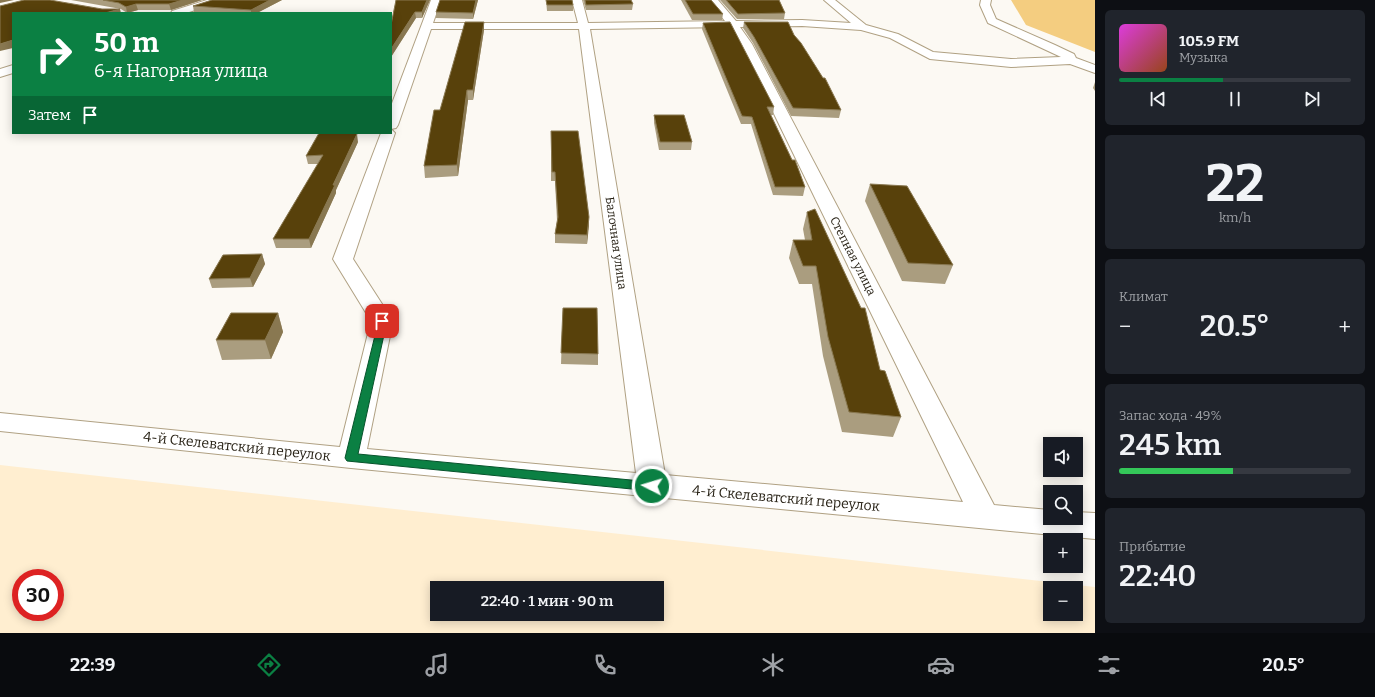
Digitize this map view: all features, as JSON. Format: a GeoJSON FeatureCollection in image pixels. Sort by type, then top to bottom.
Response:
{"type":"FeatureCollection","features":[{"type":"Feature","properties":{"kind":"street"},"geometry":{"type":"LineString","coordinates":[[179,12],[217,0]]}},
{"type":"Feature","properties":{"kind":"street"},"geometry":{"type":"LineString","coordinates":[[392,122],[436,0]]}},
{"type":"Feature","properties":{"kind":"street","name":"Балочная улица"},"geometry":{"type":"LineString","coordinates":[[576,0],[584,26],[652,486]]}},
{"type":"Feature","properties":{"kind":"street","name":"Степная улица"},"geometry":{"type":"LineString","coordinates":[[713,0],[733,24],[746,44],[985,517]]}},
{"type":"Feature","properties":{"kind":"street"},"geometry":{"type":"LineString","coordinates":[[829,0],[862,27]]}},
{"type":"Feature","properties":{"kind":"street"},"geometry":{"type":"LineString","coordinates":[[986,0],[985,5],[992,21],[1051,47],[1070,57],[1071,60]]}},
{"type":"Feature","properties":{"kind":"street"},"geometry":{"type":"LineString","coordinates":[[426,26],[584,26],[802,23],[862,27],[894,36],[930,55],[1011,62],[1071,60],[1095,68]]}},
{"type":"Feature","properties":{"kind":"street"},"geometry":{"type":"LineString","coordinates":[[0,73],[12,69]]}},
{"type":"Feature","properties":{"kind":"street"},"geometry":{"type":"LineString","coordinates":[[351,458],[382,321],[343,259],[388,134]]}},
{"type":"Feature","properties":{"kind":"street","name":"4-й Скелеватский переулок"},"geometry":{"type":"LineString","coordinates":[[0,422],[351,458],[1095,526]]}},
{"type":"Feature","properties":{"kind":"shaded area"},"geometry":{"type":"Polygon","coordinates":[[[1011,0],[1095,0],[1095,52],[1026,25],[1011,0]]]}},
{"type":"Feature","properties":{"kind":"shaded area"},"geometry":{"type":"Polygon","coordinates":[[[0,465],[1043,581],[1043,621],[1083,621],[1083,586],[1095,587],[1095,633],[0,633],[0,465]]]}},
{"type":"Feature","properties":{"kind":"building"},"geometry":{"type":"Polygon","coordinates":[[[24,0],[50,0],[102,9],[120,9],[109,12],[12,12],[12,40],[0,44],[0,6],[24,0]]]}},
{"type":"Feature","properties":{"kind":"building"},"geometry":{"type":"Polygon","coordinates":[[[103,0],[183,0],[169,4],[136,4],[126,7],[119,3],[103,0]]]}},
{"type":"Feature","properties":{"kind":"building"},"geometry":{"type":"Polygon","coordinates":[[[212,0],[270,0],[251,10],[193,6],[212,0]]]}},
{"type":"Feature","properties":{"kind":"building"},"geometry":{"type":"Polygon","coordinates":[[[396,0],[427,0],[422,12],[415,12],[392,47],[392,20],[396,0]]]}},
{"type":"Feature","properties":{"kind":"building"},"geometry":{"type":"Polygon","coordinates":[[[440,0],[476,0],[473,13],[436,12],[440,0]]]}},
{"type":"Feature","properties":{"kind":"building"},"geometry":{"type":"Polygon","coordinates":[[[546,0],[572,0],[573,5],[547,5],[546,0]]]}},
{"type":"Feature","properties":{"kind":"building"},"geometry":{"type":"Polygon","coordinates":[[[585,0],[631,0],[633,4],[586,5],[585,0]]]}},
{"type":"Feature","properties":{"kind":"building"},"geometry":{"type":"Polygon","coordinates":[[[685,0],[711,0],[723,14],[693,14],[685,0]]]}},
{"type":"Feature","properties":{"kind":"building"},"geometry":{"type":"Polygon","coordinates":[[[726,0],[779,0],[785,13],[738,14],[726,0]]]}},
{"type":"Feature","properties":{"kind":"building"},"geometry":{"type":"Polygon","coordinates":[[[465,22],[484,22],[473,90],[467,90],[457,165],[424,166],[434,110],[440,110],[465,22]]]}},
{"type":"Feature","properties":{"kind":"building"},"geometry":{"type":"Polygon","coordinates":[[[730,22],[774,107],[767,107],[792,160],[795,160],[805,187],[775,187],[752,117],[742,116],[703,23],[730,22]]]}},
{"type":"Feature","properties":{"kind":"building"},"geometry":{"type":"Polygon","coordinates":[[[744,22],[788,22],[794,35],[801,43],[823,78],[825,78],[841,110],[793,108],[754,37],[744,22]]]}},
{"type":"Feature","properties":{"kind":"building"},"geometry":{"type":"Polygon","coordinates":[[[654,115],[684,115],[692,142],[660,142],[654,115]]]}},
{"type":"Feature","properties":{"kind":"building"},"geometry":{"type":"Polygon","coordinates":[[[551,131],[578,131],[589,217],[587,235],[555,234],[558,217],[555,172],[552,172],[551,131]]]}},
{"type":"Feature","properties":{"kind":"building"},"geometry":{"type":"Polygon","coordinates":[[[318,134],[357,134],[309,239],[273,239],[323,155],[306,156],[318,134]]]}},
{"type":"Feature","properties":{"kind":"building"},"geometry":{"type":"Polygon","coordinates":[[[870,184],[907,186],[953,265],[908,263],[870,184]]]}},
{"type":"Feature","properties":{"kind":"building"},"geometry":{"type":"Polygon","coordinates":[[[815,209],[861,308],[865,308],[880,370],[885,371],[901,417],[849,412],[828,337],[816,266],[803,266],[793,240],[812,240],[807,212],[815,209]]]}},
{"type":"Feature","properties":{"kind":"building"},"geometry":{"type":"Polygon","coordinates":[[[262,254],[250,278],[209,279],[223,255],[262,254]]]}},
{"type":"Feature","properties":{"kind":"building"},"geometry":{"type":"Polygon","coordinates":[[[563,308],[597,308],[598,354],[561,353],[563,308]]]}},
{"type":"Feature","properties":{"kind":"building"},"geometry":{"type":"Polygon","coordinates":[[[231,313],[278,313],[265,340],[216,340],[231,313]]]}},
{"type":"Feature","properties":{"kind":"route"},"geometry":{"type":"LineString","coordinates":[[382,321],[351,458],[652,486]]}}]}
